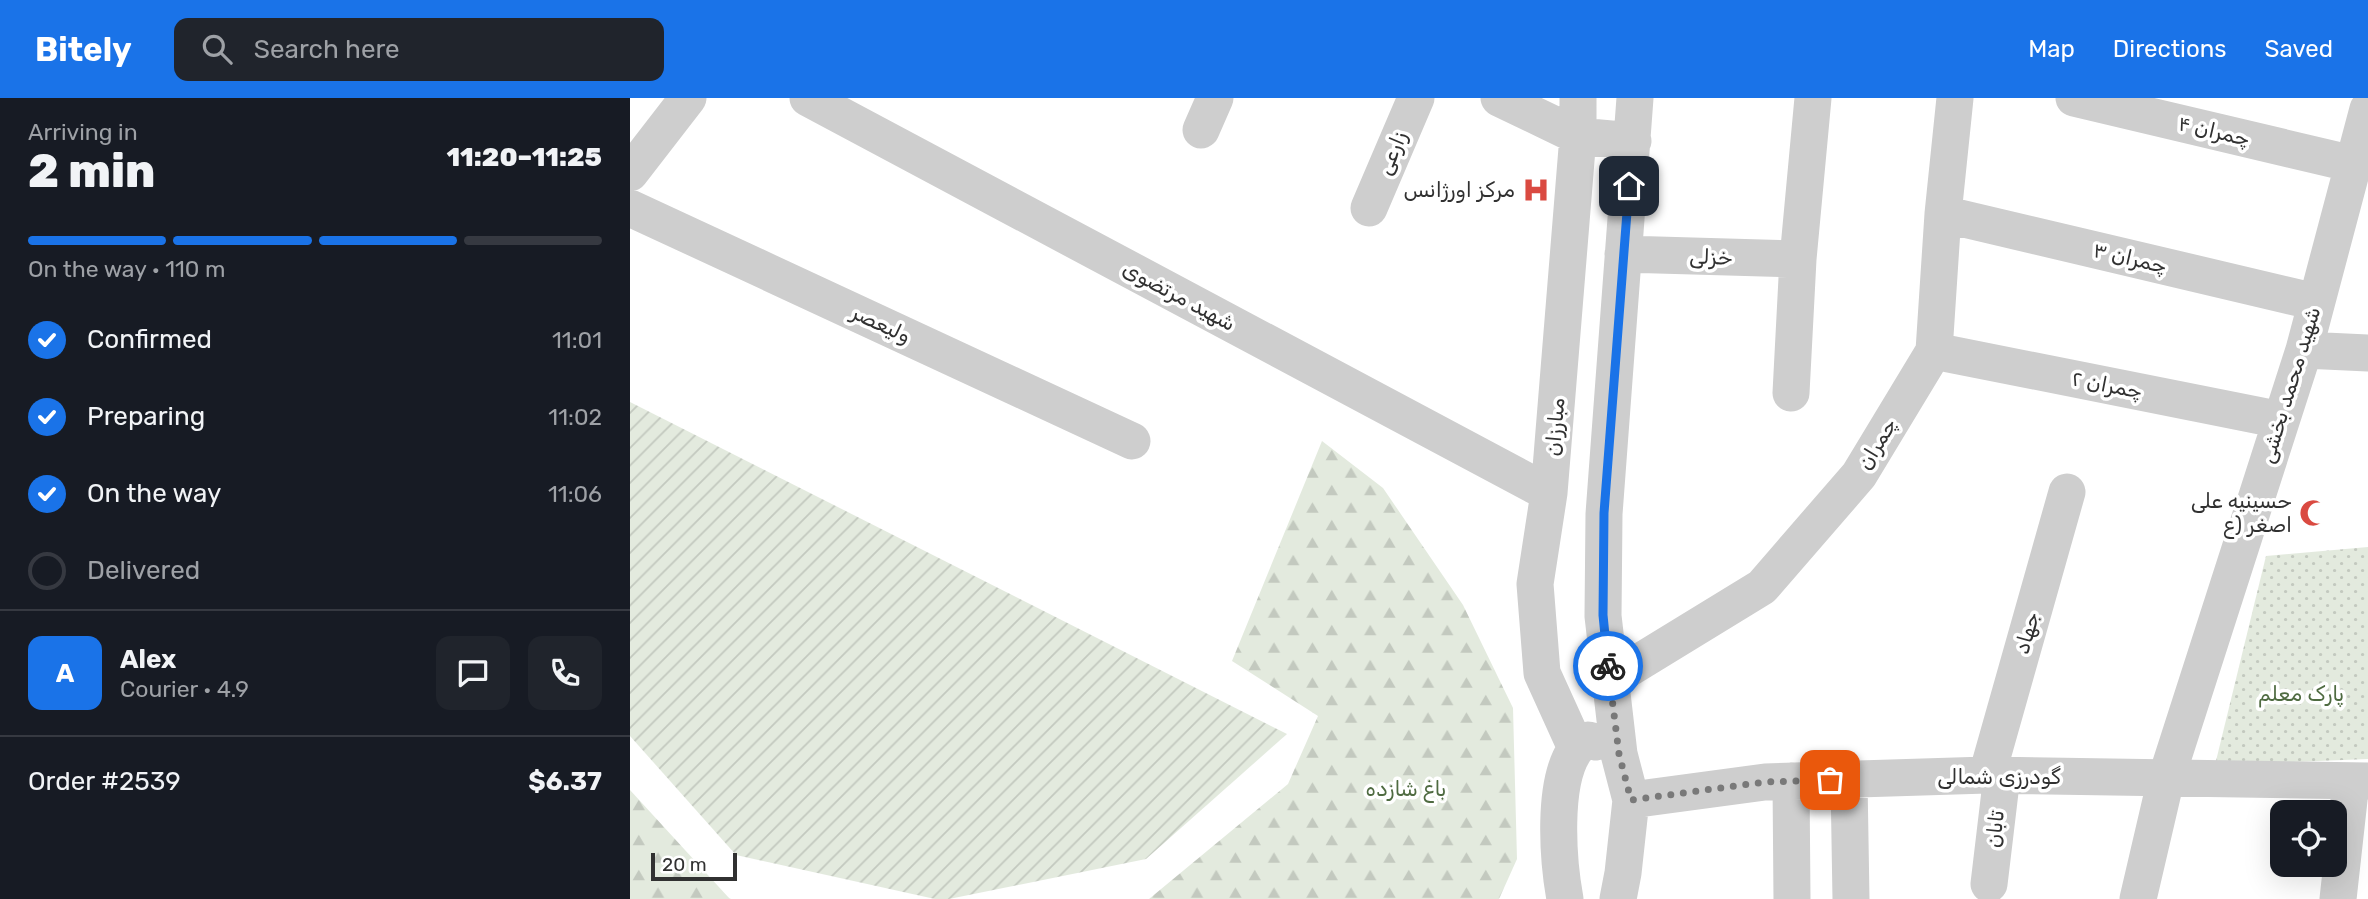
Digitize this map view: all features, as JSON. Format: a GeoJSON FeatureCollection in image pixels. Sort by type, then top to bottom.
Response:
{"type":"FeatureCollection","features":[{"type":"Feature","properties":{"kind":"street"},"geometry":{"type":"LineString","coordinates":[[630,173],[688,98]]}},
{"type":"Feature","properties":{"kind":"street","name":"شهید مرتضوی"},"geometry":{"type":"LineString","coordinates":[[808,98],[1549,493]]}},
{"type":"Feature","properties":{"kind":"street","name":"زارعی"},"geometry":{"type":"LineString","coordinates":[[1369,208],[1416,98]]}},
{"type":"Feature","properties":{"kind":"street"},"geometry":{"type":"LineString","coordinates":[[1499,98],[1578,136],[1633,141]]}},
{"type":"Feature","properties":{"kind":"street","name":"مبارزان"},"geometry":{"type":"LineString","coordinates":[[1576,748],[1542,673],[1535,584],[1549,493],[1578,136],[1578,98]]}},
{"type":"Feature","properties":{"kind":"street"},"geometry":{"type":"LineString","coordinates":[[1618,899],[1631,800],[1619,754],[1609,680],[1603,615],[1604,513],[1635,98]]}},
{"type":"Feature","properties":{"kind":"street"},"geometry":{"type":"LineString","coordinates":[[1791,393],[1798,259],[1813,98]]}},
{"type":"Feature","properties":{"kind":"street","name":"چمران"},"geometry":{"type":"LineString","coordinates":[[1609,680],[1762,587],[1859,475],[1934,351],[1943,214],[1955,98]]}},
{"type":"Feature","properties":{"kind":"street","name":"چمران ۴"},"geometry":{"type":"LineString","coordinates":[[2074,98],[2353,164]]}},
{"type":"Feature","properties":{"kind":"street","name":"شهید محمد بخشی"},"geometry":{"type":"LineString","coordinates":[[2138,899],[2166,779],[2304,350],[2368,109]]}},
{"type":"Feature","properties":{"kind":"street","name":"ولیعصر"},"geometry":{"type":"LineString","coordinates":[[630,208],[1132,441]]}},
{"type":"Feature","properties":{"kind":"street","name":"چمران ۳"},"geometry":{"type":"LineString","coordinates":[[1943,214],[2316,302]]}},
{"type":"Feature","properties":{"kind":"street","name":"خزلی"},"geometry":{"type":"LineString","coordinates":[[1623,254],[1798,259]]}},
{"type":"Feature","properties":{"kind":"street"},"geometry":{"type":"LineString","coordinates":[[2304,350],[2368,353]]}},
{"type":"Feature","properties":{"kind":"street","name":"چمران ۲"},"geometry":{"type":"LineString","coordinates":[[1934,351],[2281,420]]}},
{"type":"Feature","properties":{"kind":"street","name":"جهاد"},"geometry":{"type":"LineString","coordinates":[[1994,775],[2067,492]]}},
{"type":"Feature","properties":{"kind":"street"},"geometry":{"type":"LineString","coordinates":[[1565,899],[1559,859],[1559,817],[1564,773],[1576,748],[1588,740],[1600,743],[1619,754]]}},
{"type":"Feature","properties":{"kind":"street","name":"گودرزی شمالی"},"geometry":{"type":"LineString","coordinates":[[1631,800],[1765,782],[1994,775],[2360,781]]}},
{"type":"Feature","properties":{"kind":"street","name":"تابان"},"geometry":{"type":"LineString","coordinates":[[1989,884],[1994,775]]}},
{"type":"Feature","properties":{"kind":"street"},"geometry":{"type":"LineString","coordinates":[[1849,780],[1851,899]]}},
{"type":"Feature","properties":{"kind":"street"},"geometry":{"type":"LineString","coordinates":[[1791,781],[1792,899]]}},
{"type":"Feature","properties":{"kind":"street"},"geometry":{"type":"LineString","coordinates":[[2338,899],[2360,781]]}},
{"type":"Feature","properties":{"kind":"green space"},"geometry":{"type":"Polygon","coordinates":[[[630,402],[1287,734],[1146,859],[949,899],[935,899],[736,855],[630,736],[630,402]]]}},
{"type":"Feature","properties":{"kind":"green space","name":"باغ شازده"},"geometry":{"type":"Polygon","coordinates":[[[1322,441],[1383,488],[1463,605],[1513,708],[1517,859],[1499,899],[1149,899],[1288,784],[1318,716],[1232,661],[1322,441]]]}},
{"type":"Feature","properties":{"kind":"green space","name":"پارک معلم"},"geometry":{"type":"Polygon","coordinates":[[[2368,547],[2368,759],[2215,765],[2266,556],[2368,547]]]}},
{"type":"Feature","properties":{"kind":"green space"},"geometry":{"type":"Polygon","coordinates":[[[630,790],[729,898],[731,899],[630,899],[630,790]]]}},
{"type":"Feature","properties":{"kind":"way so far"},"geometry":{"type":"LineString","coordinates":[[1608,666],[1619,754],[1631,800],[1765,782],[1830,780]]}},
{"type":"Feature","properties":{"kind":"place","name":"مرکز اورژانس"},"geometry":{"type":"Point","coordinates":[1536,190]}},
{"type":"Feature","properties":{"kind":"place","name":"حسینیه علی اصغر (ع"},"geometry":{"type":"Point","coordinates":[2313,513]}},
{"type":"Feature","properties":{"kind":"route"},"geometry":{"type":"LineString","coordinates":[[1608,666],[1603,615],[1604,513],[1629,186]]}}]}
